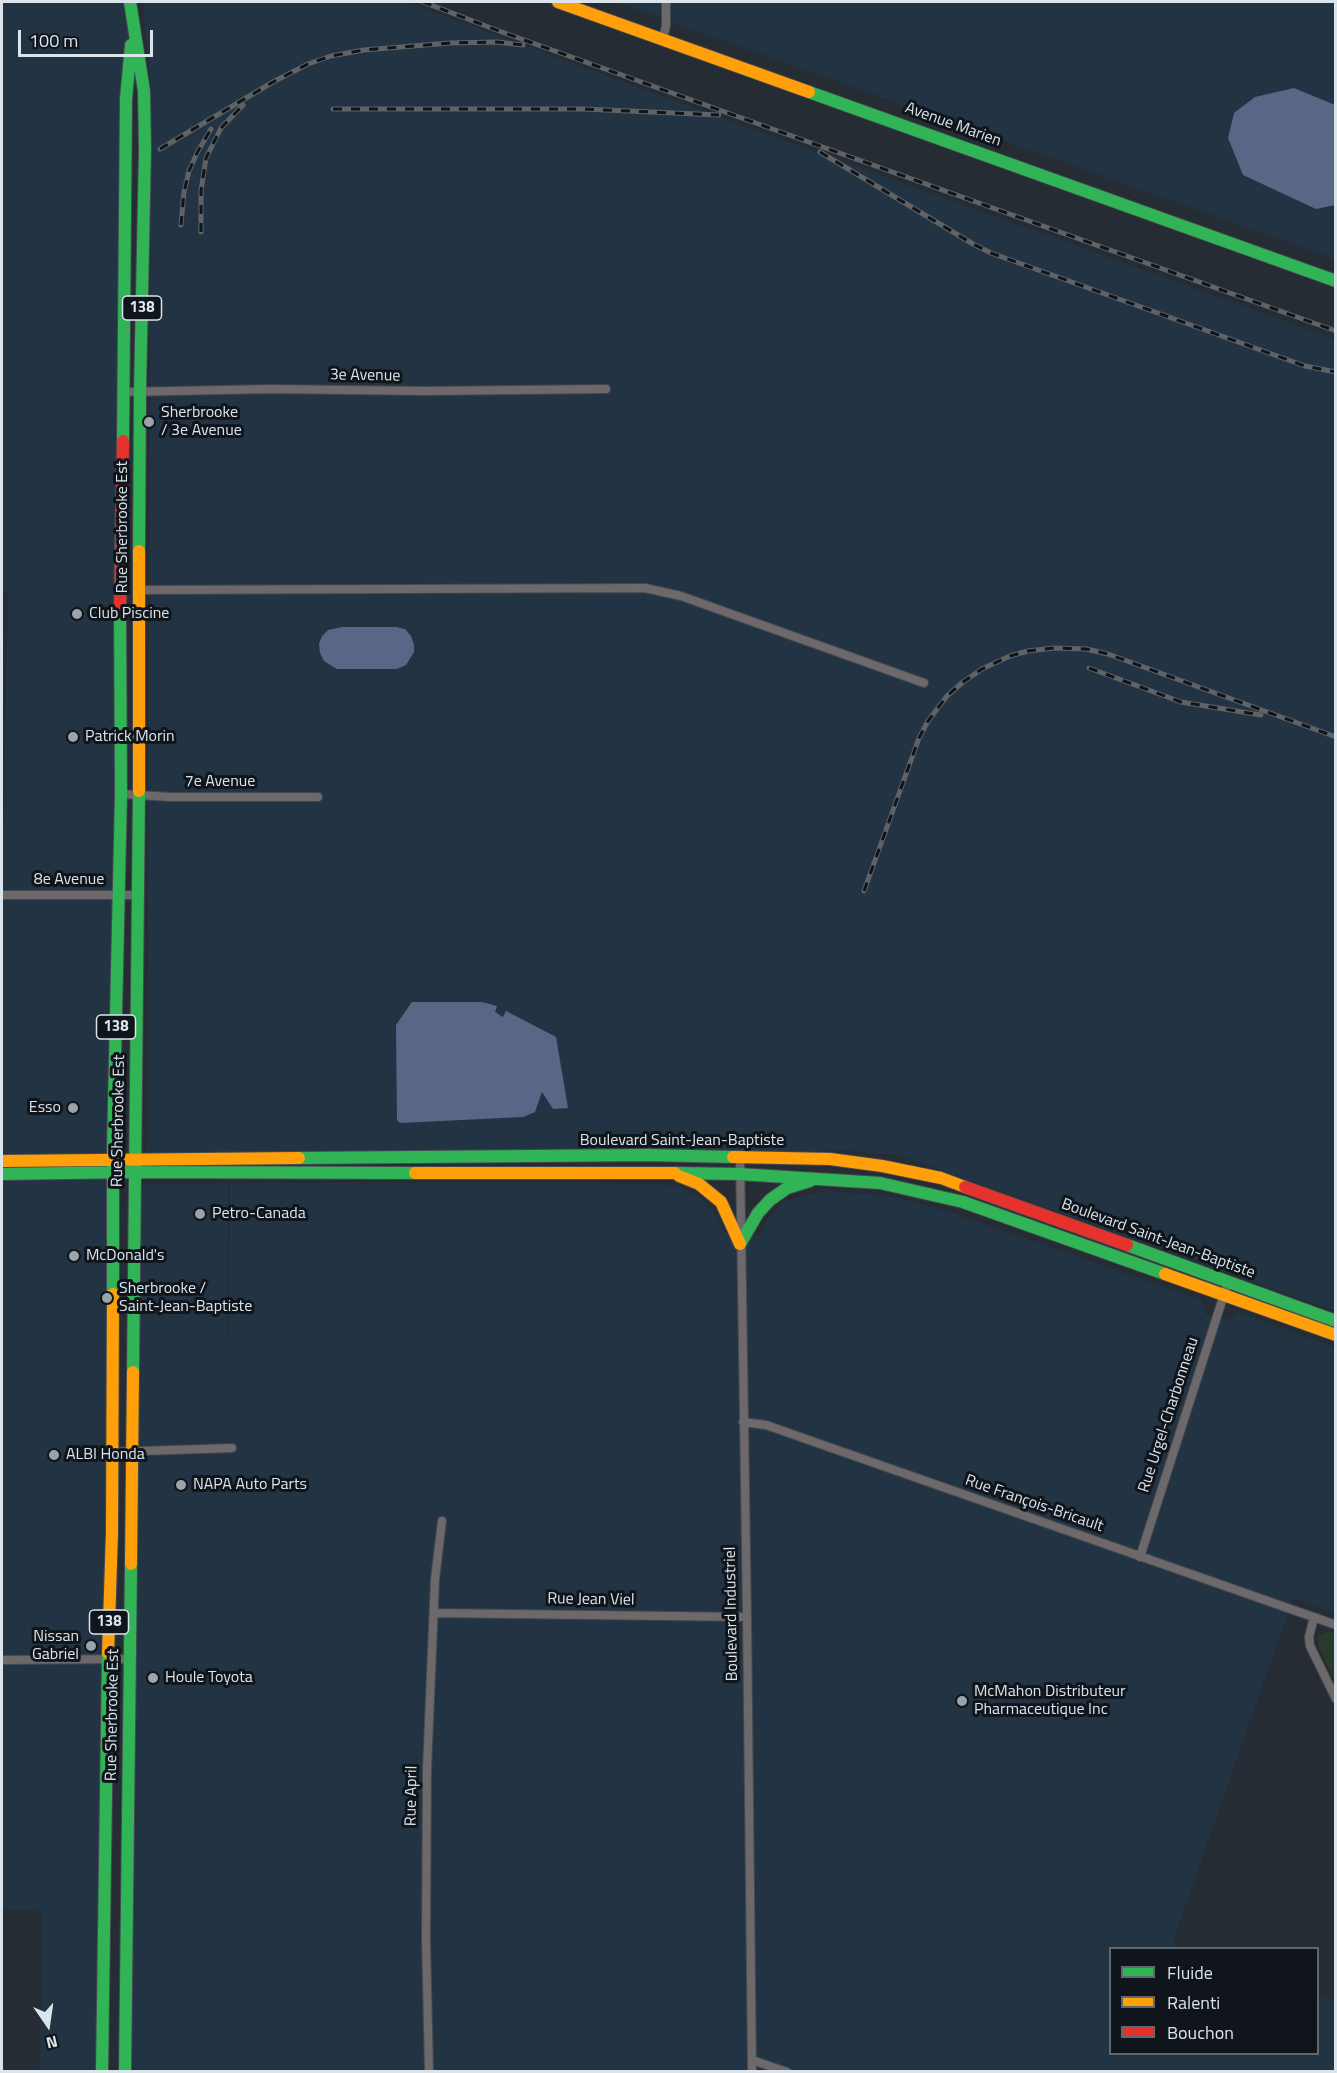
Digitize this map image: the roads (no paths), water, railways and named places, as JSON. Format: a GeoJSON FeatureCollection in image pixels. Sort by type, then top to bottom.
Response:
{"type":"FeatureCollection","features":[{"type":"Feature","properties":{"kind":"main road","name":"Rue Sherbrooke Est"},"geometry":{"type":"LineString","coordinates":[[125,2072],[134,1348],[144,91],[130,2]]}},
{"type":"Feature","properties":{"kind":"main road","name":"Avenue Marien"},"geometry":{"type":"LineString","coordinates":[[558,2],[1335,281]]}},
{"type":"Feature","properties":{"kind":"main road","name":"Rue Sherbrooke Est"},"geometry":{"type":"LineString","coordinates":[[102,2072],[107,1659],[112,1532],[113,1173],[121,794],[120,590],[126,99],[133,28]]}},
{"type":"Feature","properties":{"kind":"main road"},"geometry":{"type":"LineString","coordinates":[[120,590],[139,590]]}},
{"type":"Feature","properties":{"kind":"main road"},"geometry":{"type":"LineString","coordinates":[[120,695],[138,695]]}},
{"type":"Feature","properties":{"kind":"main road"},"geometry":{"type":"LineString","coordinates":[[120,739],[138,736]]}},
{"type":"Feature","properties":{"kind":"main road"},"geometry":{"type":"LineString","coordinates":[[116,1015],[137,1016]]}},
{"type":"Feature","properties":{"kind":"main road","name":"Boulevard Saint-Jean-Baptiste"},"geometry":{"type":"LineString","coordinates":[[2,1161],[318,1157],[531,1158],[648,1155],[830,1159],[882,1166],[941,1178],[1335,1321]]}},
{"type":"Feature","properties":{"kind":"main road"},"geometry":{"type":"LineString","coordinates":[[318,1157],[319,1173]]}},
{"type":"Feature","properties":{"kind":"main road"},"geometry":{"type":"LineString","coordinates":[[362,1157],[363,1173]]}},
{"type":"Feature","properties":{"kind":"main road"},"geometry":{"type":"LineString","coordinates":[[531,1158],[531,1173]]}},
{"type":"Feature","properties":{"kind":"main road"},"geometry":{"type":"LineString","coordinates":[[658,1173],[680,1176],[699,1184],[721,1202],[740,1244]]}},
{"type":"Feature","properties":{"kind":"main road","name":"Boulevard Saint-Jean-Baptiste"},"geometry":{"type":"LineString","coordinates":[[2,1174],[658,1173],[739,1174],[880,1183],[963,1202],[1335,1335]]}},
{"type":"Feature","properties":{"kind":"main road"},"geometry":{"type":"LineString","coordinates":[[740,1244],[758,1213],[770,1200],[805,1181],[826,1178]]}},
{"type":"Feature","properties":{"kind":"main road"},"geometry":{"type":"LineString","coordinates":[[114,1348],[134,1348]]}},
{"type":"Feature","properties":{"kind":"main road"},"geometry":{"type":"LineString","coordinates":[[112,1532],[131,1532]]}},
{"type":"Feature","properties":{"kind":"main road"},"geometry":{"type":"LineString","coordinates":[[110,1593],[130,1593]]}},
{"type":"Feature","properties":{"kind":"main road"},"geometry":{"type":"LineString","coordinates":[[104,1906],[127,1907]]}},
{"type":"Feature","properties":{"kind":"main road"},"geometry":{"type":"LineString","coordinates":[[104,1989],[126,1990]]}},
{"type":"Feature","properties":{"kind":"street"},"geometry":{"type":"LineString","coordinates":[[663,38],[666,26],[666,2]]}},
{"type":"Feature","properties":{"kind":"street","name":"3e Avenue"},"geometry":{"type":"LineString","coordinates":[[124,392],[272,389],[425,391],[606,389]]}},
{"type":"Feature","properties":{"kind":"street"},"geometry":{"type":"LineString","coordinates":[[139,590],[645,588],[681,596],[924,683]]}},
{"type":"Feature","properties":{"kind":"street","name":"7e Avenue"},"geometry":{"type":"LineString","coordinates":[[121,794],[171,797],[318,797]]}},
{"type":"Feature","properties":{"kind":"street","name":"8e Avenue"},"geometry":{"type":"LineString","coordinates":[[2,896],[137,895]]}},
{"type":"Feature","properties":{"kind":"street","name":"Boulevard Industriel"},"geometry":{"type":"LineString","coordinates":[[740,1156],[752,2072]]}},
{"type":"Feature","properties":{"kind":"street","name":"Rue Urgel-Charbonneau"},"geometry":{"type":"LineString","coordinates":[[1140,1557],[1228,1282]]}},
{"type":"Feature","properties":{"kind":"street","name":"Rue François-Bricault"},"geometry":{"type":"LineString","coordinates":[[743,1422],[766,1425],[1335,1624]]}},
{"type":"Feature","properties":{"kind":"street"},"geometry":{"type":"LineString","coordinates":[[112,1452],[232,1448]]}},
{"type":"Feature","properties":{"kind":"street","name":"Rue April"},"geometry":{"type":"LineString","coordinates":[[429,2072],[426,1940],[427,1780],[435,1579],[442,1521]]}},
{"type":"Feature","properties":{"kind":"street","name":"Rue Jean Viel"},"geometry":{"type":"LineString","coordinates":[[434,1613],[747,1617]]}},
{"type":"Feature","properties":{"kind":"street"},"geometry":{"type":"LineString","coordinates":[[1314,1617],[1310,1632],[1310,1646],[1335,1699]]}},
{"type":"Feature","properties":{"kind":"street"},"geometry":{"type":"LineString","coordinates":[[2,1660],[130,1659]]}},
{"type":"Feature","properties":{"kind":"street"},"geometry":{"type":"LineString","coordinates":[[752,2060],[787,2072]]}},
{"type":"Feature","properties":{"kind":"railway"},"geometry":{"type":"LineString","coordinates":[[423,2],[1336,331]]}},
{"type":"Feature","properties":{"kind":"railway"},"geometry":{"type":"LineString","coordinates":[[160,149],[273,82],[308,64],[331,56],[364,50],[450,43],[497,42],[523,45]]}},
{"type":"Feature","properties":{"kind":"railway"},"geometry":{"type":"LineString","coordinates":[[201,232],[201,191],[206,158],[221,128],[243,105]]}},
{"type":"Feature","properties":{"kind":"railway"},"geometry":{"type":"LineString","coordinates":[[333,109],[583,109],[719,115]]}},
{"type":"Feature","properties":{"kind":"railway"},"geometry":{"type":"LineString","coordinates":[[181,225],[184,192],[189,171],[211,129]]}},
{"type":"Feature","properties":{"kind":"railway"},"geometry":{"type":"LineString","coordinates":[[820,152],[991,253],[1305,366],[1336,372]]}},
{"type":"Feature","properties":{"kind":"railway"},"geometry":{"type":"LineString","coordinates":[[864,891],[919,738],[928,721],[947,696],[963,682],[982,669],[1010,656],[1054,648],[1086,649],[1108,654],[1336,737]]}},
{"type":"Feature","properties":{"kind":"railway"},"geometry":{"type":"LineString","coordinates":[[1089,668],[1181,702],[1261,715]]}},
{"type":"Feature","properties":{"kind":"place","name":"Sherbrooke / 3e Avenue"},"geometry":{"type":"Point","coordinates":[149,422]}},
{"type":"Feature","properties":{"kind":"place","name":"Club Piscine"},"geometry":{"type":"Point","coordinates":[77,614]}},
{"type":"Feature","properties":{"kind":"place","name":"Patrick Morin"},"geometry":{"type":"Point","coordinates":[73,737]}},
{"type":"Feature","properties":{"kind":"place","name":"Esso"},"geometry":{"type":"Point","coordinates":[73,1108]}},
{"type":"Feature","properties":{"kind":"place","name":"Petro-Canada"},"geometry":{"type":"Point","coordinates":[200,1214]}},
{"type":"Feature","properties":{"kind":"place","name":"McDonald's"},"geometry":{"type":"Point","coordinates":[74,1256]}},
{"type":"Feature","properties":{"kind":"place","name":"Sherbrooke / Saint-Jean-Baptiste"},"geometry":{"type":"Point","coordinates":[107,1298]}},
{"type":"Feature","properties":{"kind":"place","name":"ALBI Honda"},"geometry":{"type":"Point","coordinates":[54,1455]}},
{"type":"Feature","properties":{"kind":"place","name":"NAPA Auto Parts"},"geometry":{"type":"Point","coordinates":[181,1485]}},
{"type":"Feature","properties":{"kind":"place","name":"Nissan Gabriel"},"geometry":{"type":"Point","coordinates":[91,1646]}},
{"type":"Feature","properties":{"kind":"place","name":"Houle Toyota"},"geometry":{"type":"Point","coordinates":[153,1678]}},
{"type":"Feature","properties":{"kind":"place","name":"McMahon Distributeur Pharmaceutique Inc"},"geometry":{"type":"Point","coordinates":[962,1701]}}]}
